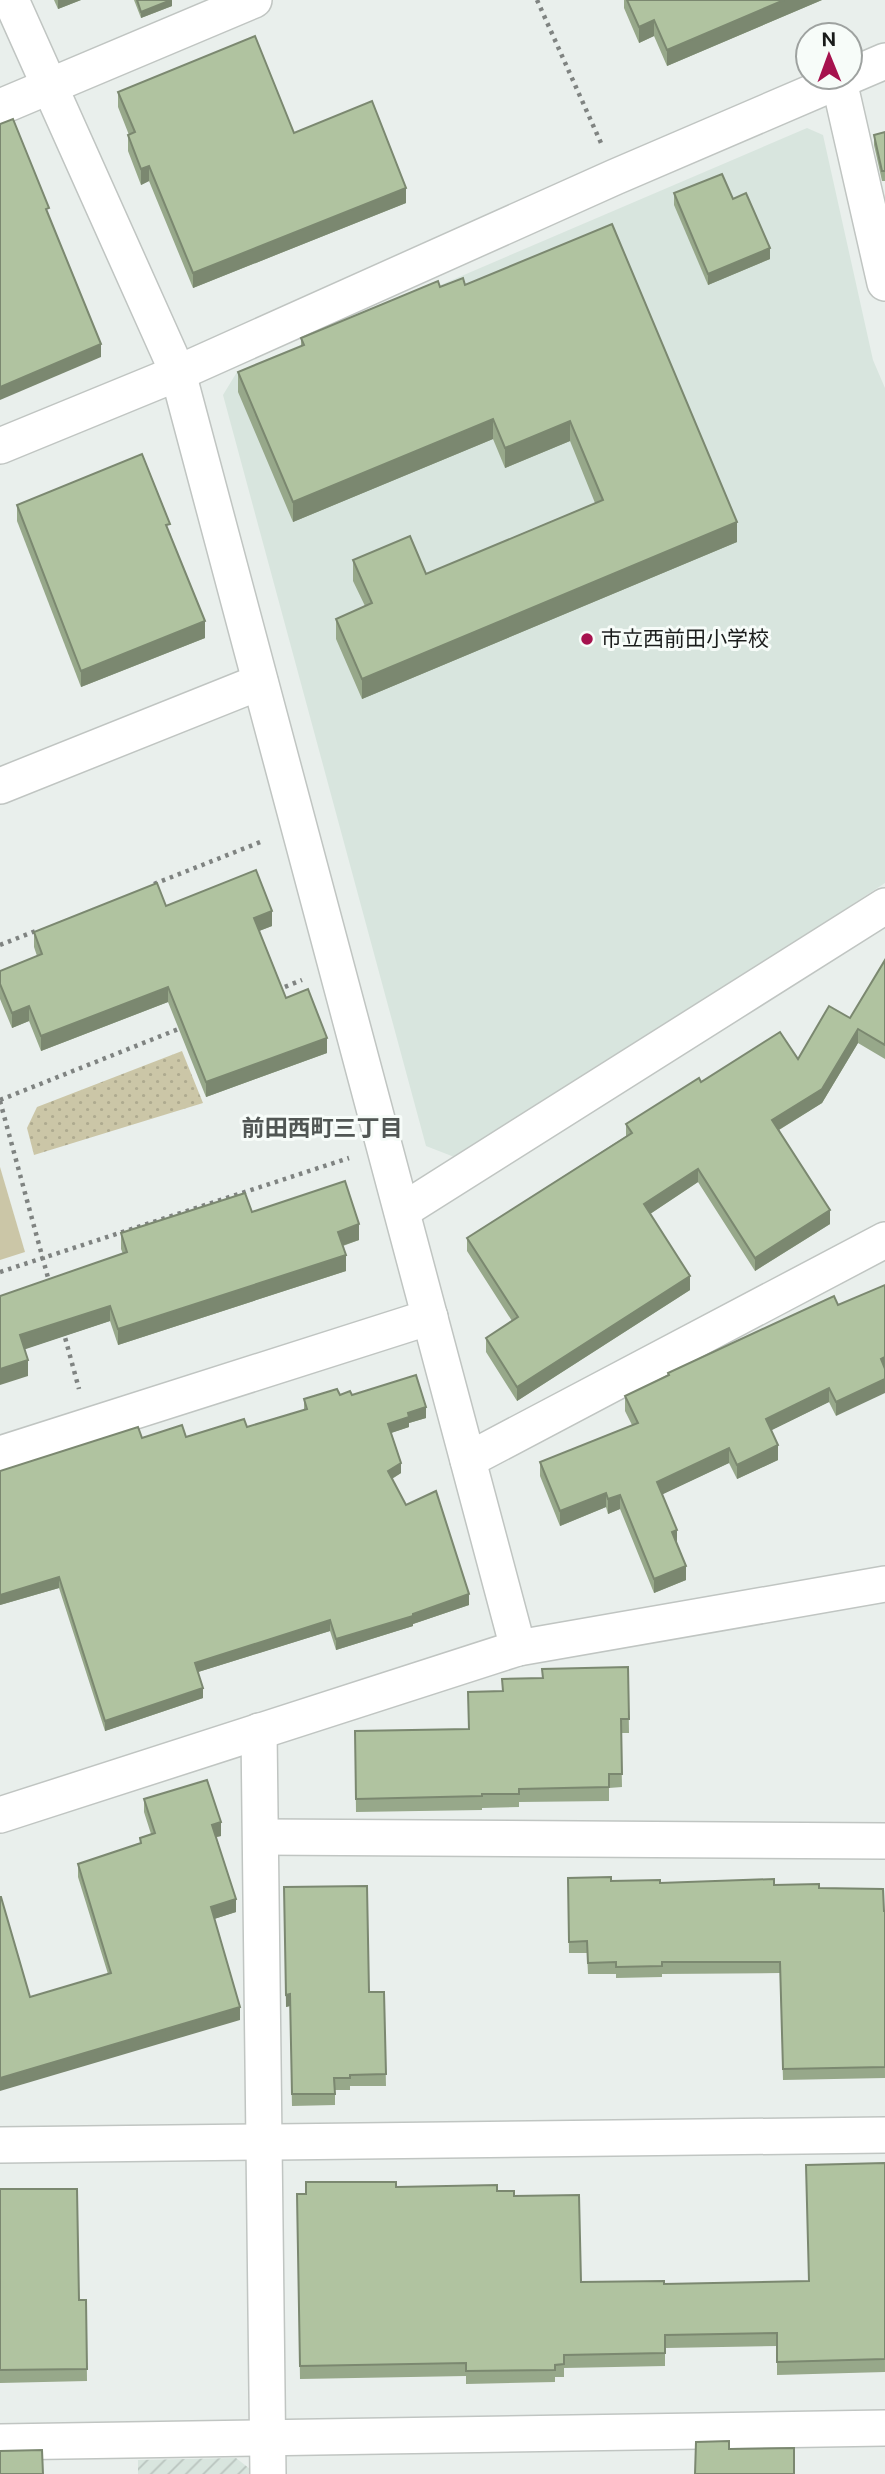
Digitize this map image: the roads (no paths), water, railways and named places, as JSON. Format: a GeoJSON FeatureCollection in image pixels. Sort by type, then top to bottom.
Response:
{"type":"FeatureCollection","features":[{"type":"Feature","properties":{"kind":"street"},"geometry":{"type":"LineString","coordinates":[[11,0],[178,373],[518,1648]]}},
{"type":"Feature","properties":{"kind":"street"},"geometry":{"type":"LineString","coordinates":[[0,107],[254,0]]}},
{"type":"Feature","properties":{"kind":"street"},"geometry":{"type":"LineString","coordinates":[[864,70],[885,61]]}},
{"type":"Feature","properties":{"kind":"street"},"geometry":{"type":"LineString","coordinates":[[0,446],[178,373],[615,177],[816,91]]}},
{"type":"Feature","properties":{"kind":"street"},"geometry":{"type":"LineString","coordinates":[[848,91],[885,283]]}},
{"type":"Feature","properties":{"kind":"street"},"geometry":{"type":"LineString","coordinates":[[0,786],[260,682]]}},
{"type":"Feature","properties":{"kind":"street"},"geometry":{"type":"LineString","coordinates":[[402,1211],[885,906]]}},
{"type":"Feature","properties":{"kind":"street"},"geometry":{"type":"LineString","coordinates":[[468,1460],[885,1240]]}},
{"type":"Feature","properties":{"kind":"street"},"geometry":{"type":"LineString","coordinates":[[0,1454],[430,1317]]}},
{"type":"Feature","properties":{"kind":"street"},"geometry":{"type":"LineString","coordinates":[[0,1815],[518,1648],[885,1584]]}},
{"type":"Feature","properties":{"kind":"street"},"geometry":{"type":"LineString","coordinates":[[259,1731],[268,2474]]}},
{"type":"Feature","properties":{"kind":"street"},"geometry":{"type":"LineString","coordinates":[[261,1837],[885,1841]]}},
{"type":"Feature","properties":{"kind":"street"},"geometry":{"type":"LineString","coordinates":[[0,2145],[885,2135]]}},
{"type":"Feature","properties":{"kind":"street"},"geometry":{"type":"LineString","coordinates":[[0,2442],[885,2428]]}},
{"type":"Feature","properties":{"kind":"place","name":"市立西前田小学校"},"geometry":{"type":"Point","coordinates":[587,639]}},
{"type":"Feature","properties":{"kind":"district","name":"前田西町三丁目"},"geometry":{"type":"Point","coordinates":[322,1128]}}]}
